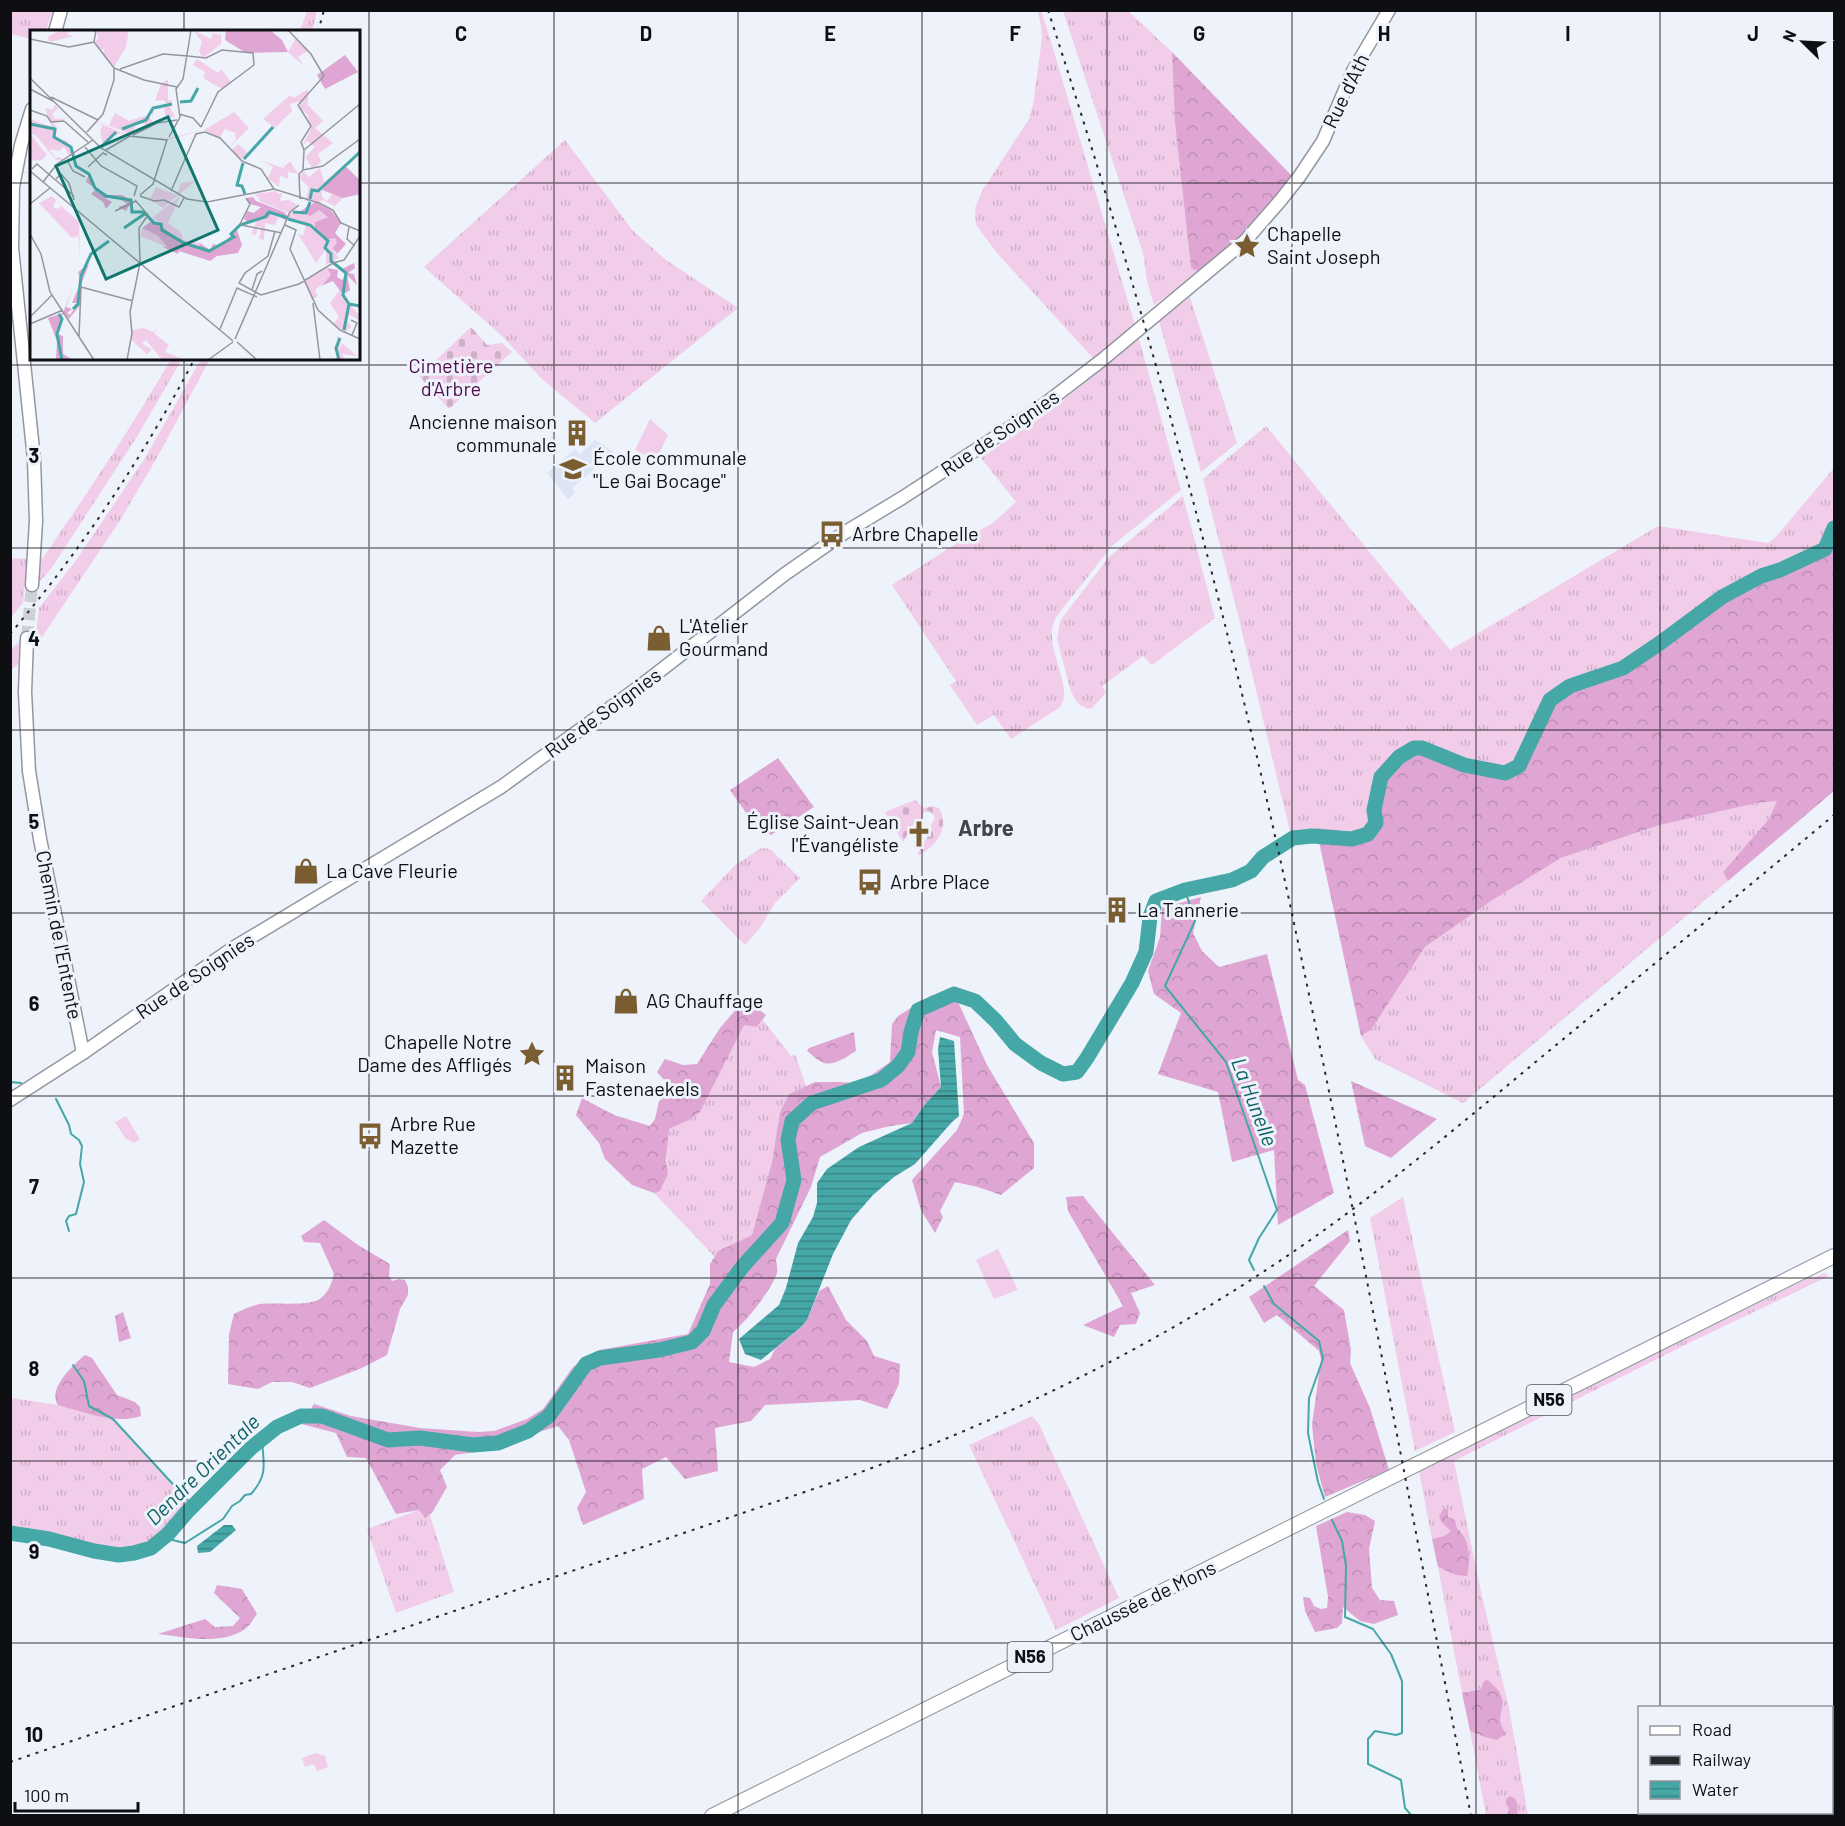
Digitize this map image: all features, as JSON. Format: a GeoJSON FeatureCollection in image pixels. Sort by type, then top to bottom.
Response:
{"type":"FeatureCollection","features":[{"type":"Feature","properties":{"kind":"main road","name":"Chaussée de Mons"},"geometry":{"type":"LineString","coordinates":[[712,1815],[1349,1500],[1834,1256]]}},
{"type":"Feature","properties":{"kind":"street"},"geometry":{"type":"LineString","coordinates":[[56,30],[61,10]]}},
{"type":"Feature","properties":{"kind":"street","name":"Rue d'Ath"},"geometry":{"type":"LineString","coordinates":[[1323,141],[1353,71],[1389,10]]}},
{"type":"Feature","properties":{"kind":"street"},"geometry":{"type":"LineString","coordinates":[[30,116],[21,145],[13,187],[12,248],[34,459],[36,520],[32,585]]}},
{"type":"Feature","properties":{"kind":"street","name":"Rue de Soignies"},"geometry":{"type":"LineString","coordinates":[[10,1100],[233,948],[501,787],[844,533],[1037,410],[1102,360],[1245,240],[1280,201],[1323,141]]}},
{"type":"Feature","properties":{"kind":"street","name":"Chemin de l'Entente"},"geometry":{"type":"LineString","coordinates":[[27,638],[25,692],[29,771],[82,1053]]}},
{"type":"Feature","properties":{"kind":"shaded area","name":"École communale \"Le Gai Bocage\""},"geometry":{"type":"Polygon","coordinates":[[[595,440],[614,452],[572,488],[575,493],[568,499],[547,473],[575,449],[580,454],[595,440]]]}},
{"type":"Feature","properties":{"kind":"green space"},"geometry":{"type":"Polygon","coordinates":[[[11,10],[52,10],[46,30],[30,30],[30,39],[11,34],[11,10]]]}},
{"type":"Feature","properties":{"kind":"green space"},"geometry":{"type":"Polygon","coordinates":[[[307,11],[317,11],[312,30],[300,30],[307,11]]]}},
{"type":"Feature","properties":{"kind":"green space"},"geometry":{"type":"Polygon","coordinates":[[[1038,11],[1041,11],[1049,35],[1135,325],[1093,358],[997,253],[976,225],[975,208],[982,191],[1029,119],[1042,38],[1038,11]]]}},
{"type":"Feature","properties":{"kind":"green space"},"geometry":{"type":"Polygon","coordinates":[[[1063,11],[1128,11],[1172,52],[1175,123],[1191,267],[1200,272],[1154,305],[1147,281],[1143,253],[1063,11]]]}},
{"type":"Feature","properties":{"kind":"green space"},"geometry":{"type":"Polygon","coordinates":[[[1172,52],[1293,177],[1242,238],[1200,272],[1191,268],[1175,123],[1172,52]]]}},
{"type":"Feature","properties":{"kind":"green space"},"geometry":{"type":"Polygon","coordinates":[[[565,140],[633,231],[666,260],[738,308],[595,423],[542,379],[502,336],[424,267],[565,140]]]}},
{"type":"Feature","properties":{"kind":"green space"},"geometry":{"type":"Polygon","coordinates":[[[1190,297],[1237,443],[1201,472],[1159,321],[1190,297]]]}},
{"type":"Feature","properties":{"kind":"green space","name":"Cimetière d'Arbre"},"geometry":{"type":"Polygon","coordinates":[[[471,327],[487,345],[502,343],[512,352],[449,409],[419,376],[471,327]]]}},
{"type":"Feature","properties":{"kind":"green space"},"geometry":{"type":"Polygon","coordinates":[[[1139,339],[1181,490],[1112,546],[1056,617],[1052,629],[1052,641],[1062,678],[1063,699],[1059,708],[1011,739],[994,715],[977,725],[950,685],[956,681],[892,585],[993,523],[1016,502],[981,458],[1049,412],[1139,339]]]}},
{"type":"Feature","properties":{"kind":"green space"},"geometry":{"type":"Polygon","coordinates":[[[170,360],[181,360],[138,435],[51,569],[39,582],[40,559],[43,558],[141,410],[170,360]]]}},
{"type":"Feature","properties":{"kind":"green space"},"geometry":{"type":"Polygon","coordinates":[[[200,360],[209,360],[121,519],[36,646],[32,645],[32,634],[36,633],[39,608],[77,559],[145,458],[200,360]]]}},
{"type":"Feature","properties":{"kind":"green space"},"geometry":{"type":"Polygon","coordinates":[[[650,419],[668,435],[656,460],[635,450],[650,419]]]}},
{"type":"Feature","properties":{"kind":"green space"},"geometry":{"type":"Polygon","coordinates":[[[1266,426],[1450,650],[1658,526],[1768,543],[1775,538],[1834,468],[1834,521],[1824,548],[1760,575],[1721,595],[1622,667],[1570,685],[1549,700],[1518,765],[1505,772],[1465,763],[1422,746],[1407,745],[1377,778],[1371,791],[1374,822],[1367,832],[1349,837],[1337,830],[1316,829],[1317,834],[1291,836],[1203,479],[1266,426]]]}},
{"type":"Feature","properties":{"kind":"green space"},"geometry":{"type":"Polygon","coordinates":[[[1183,496],[1215,618],[1152,665],[1143,656],[1102,686],[1106,693],[1092,708],[1088,709],[1078,704],[1071,692],[1057,639],[1060,621],[1108,558],[1183,496]]]}},
{"type":"Feature","properties":{"kind":"green space"},"geometry":{"type":"Polygon","coordinates":[[[1834,528],[1834,791],[1728,881],[1723,872],[1769,819],[1777,801],[1757,803],[1660,825],[1561,858],[1494,899],[1425,947],[1371,1030],[1361,1036],[1316,828],[1337,830],[1352,839],[1368,834],[1376,822],[1371,791],[1377,778],[1400,752],[1426,752],[1462,766],[1505,773],[1518,766],[1550,700],[1570,686],[1623,668],[1722,597],[1761,576],[1780,570],[1825,549],[1834,528]]]}},
{"type":"Feature","properties":{"kind":"green space"},"geometry":{"type":"Polygon","coordinates":[[[11,558],[27,559],[23,603],[11,617],[11,558]]]}},
{"type":"Feature","properties":{"kind":"green space"},"geometry":{"type":"Polygon","coordinates":[[[23,639],[23,660],[11,670],[11,649],[23,639]]]}},
{"type":"Feature","properties":{"kind":"green space"},"geometry":{"type":"Polygon","coordinates":[[[778,758],[814,807],[771,835],[756,827],[730,790],[778,758]]]}},
{"type":"Feature","properties":{"kind":"green space"},"geometry":{"type":"Polygon","coordinates":[[[915,800],[924,808],[932,806],[939,808],[943,823],[936,841],[920,855],[917,855],[932,829],[930,827],[935,818],[932,813],[928,811],[924,813],[921,820],[917,818],[903,842],[885,812],[915,800]]]}},
{"type":"Feature","properties":{"kind":"green space"},"geometry":{"type":"Polygon","coordinates":[[[1778,801],[1769,819],[1723,872],[1728,881],[1463,1103],[1375,1059],[1361,1036],[1371,1030],[1425,947],[1494,899],[1561,858],[1660,825],[1757,803],[1778,801]]]}},
{"type":"Feature","properties":{"kind":"green space"},"geometry":{"type":"Polygon","coordinates":[[[761,848],[770,849],[800,878],[775,903],[760,928],[745,945],[701,901],[734,866],[761,848]]]}},
{"type":"Feature","properties":{"kind":"green space"},"geometry":{"type":"Polygon","coordinates":[[[1201,897],[1193,933],[1202,951],[1219,967],[1267,954],[1298,1080],[1305,1085],[1334,1193],[1278,1225],[1274,1150],[1232,1162],[1218,1092],[1158,1074],[1181,1013],[1154,994],[1148,971],[1160,937],[1162,908],[1201,897]]]}},
{"type":"Feature","properties":{"kind":"green space"},"geometry":{"type":"Polygon","coordinates":[[[932,995],[958,1002],[987,1065],[1034,1143],[1034,1168],[1001,1195],[955,1182],[940,1211],[943,1217],[935,1233],[921,1210],[912,1180],[957,1130],[964,1114],[960,1037],[936,1030],[932,1052],[941,1087],[912,1123],[862,1133],[820,1157],[811,1187],[776,1259],[777,1271],[774,1280],[758,1305],[733,1332],[729,1362],[754,1367],[770,1359],[775,1349],[807,1320],[819,1291],[828,1286],[846,1320],[867,1341],[874,1356],[900,1364],[899,1384],[887,1409],[860,1400],[765,1405],[751,1421],[715,1428],[718,1471],[685,1479],[666,1457],[642,1469],[644,1499],[583,1525],[577,1508],[586,1492],[569,1440],[558,1426],[533,1434],[508,1447],[455,1455],[440,1470],[447,1487],[432,1513],[425,1518],[419,1510],[396,1514],[366,1458],[347,1457],[336,1433],[301,1424],[314,1404],[351,1416],[420,1428],[494,1431],[527,1419],[543,1409],[573,1367],[599,1350],[688,1334],[710,1284],[710,1264],[718,1251],[752,1235],[772,1162],[780,1112],[789,1094],[815,1082],[863,1081],[890,1062],[892,1024],[898,1016],[932,995]]]}},
{"type":"Feature","properties":{"kind":"green space"},"geometry":{"type":"Polygon","coordinates":[[[745,999],[766,1015],[757,1027],[744,1025],[700,1112],[669,1129],[666,1161],[668,1174],[660,1191],[654,1193],[632,1185],[605,1159],[599,1143],[576,1115],[582,1098],[614,1115],[650,1126],[655,1119],[659,1101],[673,1090],[657,1072],[665,1059],[683,1065],[697,1064],[720,1028],[745,999]]]}},
{"type":"Feature","properties":{"kind":"green space"},"geometry":{"type":"Polygon","coordinates":[[[763,1020],[791,1056],[795,1054],[806,1086],[789,1094],[780,1112],[772,1162],[752,1235],[718,1251],[715,1257],[654,1193],[664,1183],[669,1129],[700,1112],[744,1024],[757,1027],[763,1020]]]}},
{"type":"Feature","properties":{"kind":"green space"},"geometry":{"type":"Polygon","coordinates":[[[854,1032],[856,1051],[836,1062],[824,1063],[807,1051],[809,1048],[854,1032]]]}},
{"type":"Feature","properties":{"kind":"green space"},"geometry":{"type":"Polygon","coordinates":[[[1351,1081],[1437,1119],[1391,1158],[1365,1146],[1351,1081]]]}},
{"type":"Feature","properties":{"kind":"green space"},"geometry":{"type":"Polygon","coordinates":[[[126,1116],[140,1139],[134,1143],[125,1138],[115,1122],[126,1116]]]}},
{"type":"Feature","properties":{"kind":"green space"},"geometry":{"type":"Polygon","coordinates":[[[1083,1196],[1155,1285],[1131,1293],[1140,1313],[1136,1324],[1120,1325],[1114,1337],[1083,1325],[1123,1306],[1068,1211],[1066,1197],[1083,1196]]]}},
{"type":"Feature","properties":{"kind":"green space"},"geometry":{"type":"Polygon","coordinates":[[[1403,1197],[1455,1432],[1415,1451],[1370,1218],[1403,1197]]]}},
{"type":"Feature","properties":{"kind":"green space"},"geometry":{"type":"Polygon","coordinates":[[[324,1220],[358,1245],[390,1264],[389,1276],[392,1281],[405,1280],[408,1295],[400,1309],[387,1355],[362,1368],[310,1388],[292,1382],[272,1382],[258,1389],[228,1384],[229,1334],[234,1314],[260,1304],[316,1301],[328,1290],[334,1274],[320,1243],[304,1242],[301,1236],[324,1220]]]}},
{"type":"Feature","properties":{"kind":"green space"},"geometry":{"type":"Polygon","coordinates":[[[1348,1230],[1350,1241],[1314,1286],[1344,1310],[1351,1350],[1350,1363],[1370,1408],[1389,1470],[1325,1497],[1316,1464],[1312,1425],[1321,1359],[1319,1351],[1277,1315],[1264,1323],[1249,1297],[1348,1230]]]}},
{"type":"Feature","properties":{"kind":"green space"},"geometry":{"type":"Polygon","coordinates":[[[998,1249],[1018,1290],[994,1299],[976,1260],[998,1249]]]}},
{"type":"Feature","properties":{"kind":"green space"},"geometry":{"type":"Polygon","coordinates":[[[1824,1273],[1829,1276],[1691,1342],[1454,1461],[1481,1592],[1509,1708],[1528,1815],[1518,1815],[1517,1808],[1510,1808],[1507,1815],[1486,1815],[1470,1731],[1485,1737],[1500,1721],[1503,1701],[1481,1689],[1462,1693],[1438,1567],[1456,1575],[1463,1533],[1447,1517],[1448,1510],[1443,1509],[1442,1523],[1452,1531],[1432,1539],[1419,1471],[1811,1277],[1814,1278],[1824,1273]]]}},
{"type":"Feature","properties":{"kind":"green space"},"geometry":{"type":"Polygon","coordinates":[[[123,1312],[131,1338],[119,1342],[115,1316],[123,1312]]]}},
{"type":"Feature","properties":{"kind":"green space"},"geometry":{"type":"Polygon","coordinates":[[[85,1355],[92,1358],[117,1395],[135,1402],[140,1407],[141,1416],[110,1418],[58,1405],[56,1392],[59,1385],[68,1371],[85,1355]]]}},
{"type":"Feature","properties":{"kind":"green space"},"geometry":{"type":"Polygon","coordinates":[[[11,1398],[58,1405],[113,1418],[193,1506],[162,1540],[150,1548],[125,1554],[100,1552],[51,1539],[11,1532],[11,1398]]]}},
{"type":"Feature","properties":{"kind":"green space"},"geometry":{"type":"Polygon","coordinates":[[[1032,1416],[1039,1424],[1119,1598],[1056,1630],[969,1445],[1032,1416]]]}},
{"type":"Feature","properties":{"kind":"green space"},"geometry":{"type":"Polygon","coordinates":[[[1443,1509],[1448,1509],[1448,1517],[1455,1520],[1457,1528],[1465,1538],[1469,1557],[1467,1576],[1456,1575],[1438,1567],[1432,1539],[1444,1536],[1451,1531],[1439,1517],[1443,1509]]]}},
{"type":"Feature","properties":{"kind":"green space"},"geometry":{"type":"Polygon","coordinates":[[[419,1510],[425,1518],[430,1515],[454,1592],[396,1613],[367,1529],[419,1510]]]}},
{"type":"Feature","properties":{"kind":"green space"},"geometry":{"type":"Polygon","coordinates":[[[1347,1512],[1365,1515],[1375,1521],[1369,1549],[1372,1588],[1380,1600],[1394,1601],[1398,1615],[1374,1624],[1360,1621],[1343,1607],[1342,1623],[1337,1628],[1315,1632],[1305,1611],[1303,1597],[1310,1598],[1314,1606],[1321,1609],[1327,1608],[1328,1597],[1316,1526],[1347,1512]]]}},
{"type":"Feature","properties":{"kind":"green space"},"geometry":{"type":"Polygon","coordinates":[[[217,1585],[242,1589],[257,1614],[247,1628],[235,1634],[214,1639],[158,1634],[205,1619],[215,1627],[233,1626],[240,1618],[214,1593],[217,1585]]]}},
{"type":"Feature","properties":{"kind":"green space"},"geometry":{"type":"Polygon","coordinates":[[[1488,1680],[1499,1691],[1503,1701],[1500,1721],[1505,1734],[1497,1740],[1470,1731],[1462,1693],[1481,1689],[1484,1681],[1488,1680]]]}},
{"type":"Feature","properties":{"kind":"green space"},"geometry":{"type":"Polygon","coordinates":[[[315,1753],[325,1756],[328,1767],[317,1771],[314,1764],[305,1767],[302,1758],[315,1753]]]}},
{"type":"Feature","properties":{"kind":"green space"},"geometry":{"type":"Polygon","coordinates":[[[1510,1796],[1517,1802],[1518,1815],[1507,1815],[1509,1808],[1506,1799],[1510,1796]]]}},
{"type":"Feature","properties":{"kind":"water"},"geometry":{"type":"Polygon","coordinates":[[[940,1037],[954,1041],[959,1116],[915,1164],[894,1177],[873,1195],[851,1220],[833,1254],[807,1320],[801,1327],[761,1360],[745,1354],[739,1339],[779,1305],[798,1243],[813,1217],[817,1203],[817,1183],[827,1169],[859,1147],[912,1123],[941,1087],[938,1049],[940,1037]]]}},
{"type":"Feature","properties":{"kind":"water"},"geometry":{"type":"Polygon","coordinates":[[[224,1525],[232,1525],[236,1530],[210,1552],[198,1553],[197,1546],[224,1525]]]}},
{"type":"Feature","properties":{"kind":"waterway","name":"Dendre Orientale"},"geometry":{"type":"LineString","coordinates":[[10,1533],[49,1539],[94,1551],[119,1555],[134,1553],[151,1548],[168,1534],[251,1448],[277,1427],[301,1416],[322,1416],[388,1440],[420,1438],[473,1445],[498,1443],[528,1431],[549,1416],[586,1364],[600,1358],[659,1350],[692,1342],[703,1331],[714,1305],[743,1266],[782,1223],[794,1180],[788,1140],[792,1121],[812,1103],[881,1080],[898,1066],[908,1052],[918,1010],[954,994],[975,1001],[1015,1044],[1041,1063],[1063,1074],[1077,1072],[1132,983],[1146,952],[1150,917],[1156,901],[1185,890],[1232,880],[1251,871],[1263,857],[1293,838],[1312,836],[1352,839],[1368,834],[1376,823],[1374,810],[1381,777],[1399,757],[1414,748],[1422,748],[1464,765],[1505,773],[1519,766],[1550,700],[1570,686],[1623,668],[1722,597],[1761,576],[1780,570],[1825,549],[1834,528]]}},
{"type":"Feature","properties":{"kind":"waterway","name":"La Hunelle"},"geometry":{"type":"LineString","coordinates":[[1185,890],[1195,921],[1165,986],[1226,1062],[1277,1210],[1259,1238],[1249,1260],[1254,1270]]}},
{"type":"Feature","properties":{"kind":"waterway"},"geometry":{"type":"LineString","coordinates":[[10,1082],[21,1083]]}},
{"type":"Feature","properties":{"kind":"waterway"},"geometry":{"type":"LineString","coordinates":[[56,1099],[71,1134],[79,1140],[82,1146],[80,1164],[84,1182],[76,1214],[69,1216],[66,1221],[69,1231]]}},
{"type":"Feature","properties":{"kind":"waterway","name":"La Hunelle"},"geometry":{"type":"LineString","coordinates":[[1264,1286],[1274,1304],[1319,1341],[1323,1359],[1309,1398],[1308,1433],[1318,1482],[1324,1499]]}},
{"type":"Feature","properties":{"kind":"waterway"},"geometry":{"type":"LineString","coordinates":[[73,1365],[84,1381],[89,1406],[113,1419],[193,1506]]}},
{"type":"Feature","properties":{"kind":"waterway"},"geometry":{"type":"LineString","coordinates":[[164,1538],[185,1543],[223,1519],[232,1506],[245,1495],[251,1494],[263,1474],[262,1439]]}},
{"type":"Feature","properties":{"kind":"waterway","name":"La Hunelle"},"geometry":{"type":"LineString","coordinates":[[1332,1520],[1342,1541],[1346,1566],[1345,1617],[1373,1629],[1391,1654],[1402,1681],[1402,1733],[1396,1735],[1375,1731],[1368,1739],[1368,1764],[1401,1780],[1405,1808],[1412,1816]]}},
{"type":"Feature","properties":{"kind":"tunnel"},"geometry":{"type":"LineString","coordinates":[[27,638],[32,585]]}},
{"type":"Feature","properties":{"kind":"railway"},"geometry":{"type":"LineString","coordinates":[[319,30],[324,10]]}},
{"type":"Feature","properties":{"kind":"railway"},"geometry":{"type":"LineString","coordinates":[[1048,10],[1154,359],[1246,711],[1322,1055],[1471,1816]]}},
{"type":"Feature","properties":{"kind":"railway"},"geometry":{"type":"LineString","coordinates":[[10,634],[62,569],[110,501],[154,431],[194,360]]}},
{"type":"Feature","properties":{"kind":"railway"},"geometry":{"type":"LineString","coordinates":[[10,1762],[831,1483],[999,1416],[1106,1364],[1211,1305],[1263,1272],[1369,1197],[1834,815]]}},
{"type":"Feature","properties":{"kind":"place","name":"Chapelle Saint Joseph"},"geometry":{"type":"Point","coordinates":[1247,246]}},
{"type":"Feature","properties":{"kind":"place","name":"Ancienne maison communale"},"geometry":{"type":"Point","coordinates":[577,433]}},
{"type":"Feature","properties":{"kind":"place","name":"École communale \"Le Gai Bocage\""},"geometry":{"type":"Point","coordinates":[573,469]}},
{"type":"Feature","properties":{"kind":"place","name":"Arbre Chapelle"},"geometry":{"type":"Point","coordinates":[832,534]}},
{"type":"Feature","properties":{"kind":"place","name":"L'Atelier Gourmand"},"geometry":{"type":"Point","coordinates":[659,638]}},
{"type":"Feature","properties":{"kind":"place","name":"Église Saint-Jean l'Évangéliste"},"geometry":{"type":"Point","coordinates":[919,834]}},
{"type":"Feature","properties":{"kind":"place","name":"La Cave Fleurie"},"geometry":{"type":"Point","coordinates":[306,871]}},
{"type":"Feature","properties":{"kind":"place","name":"Arbre Place"},"geometry":{"type":"Point","coordinates":[870,882]}},
{"type":"Feature","properties":{"kind":"place","name":"La Tannerie"},"geometry":{"type":"Point","coordinates":[1117,910]}},
{"type":"Feature","properties":{"kind":"place","name":"AG Chauffage"},"geometry":{"type":"Point","coordinates":[626,1001]}},
{"type":"Feature","properties":{"kind":"place","name":"Chapelle Notre Dame des Affligés"},"geometry":{"type":"Point","coordinates":[532,1054]}},
{"type":"Feature","properties":{"kind":"place","name":"Maison Fastenaekels"},"geometry":{"type":"Point","coordinates":[565,1078]}},
{"type":"Feature","properties":{"kind":"place","name":"Arbre Rue Mazette"},"geometry":{"type":"Point","coordinates":[370,1136]}},
{"type":"Feature","properties":{"kind":"district","name":"Arbre"},"geometry":{"type":"Point","coordinates":[986,828]}}]}
